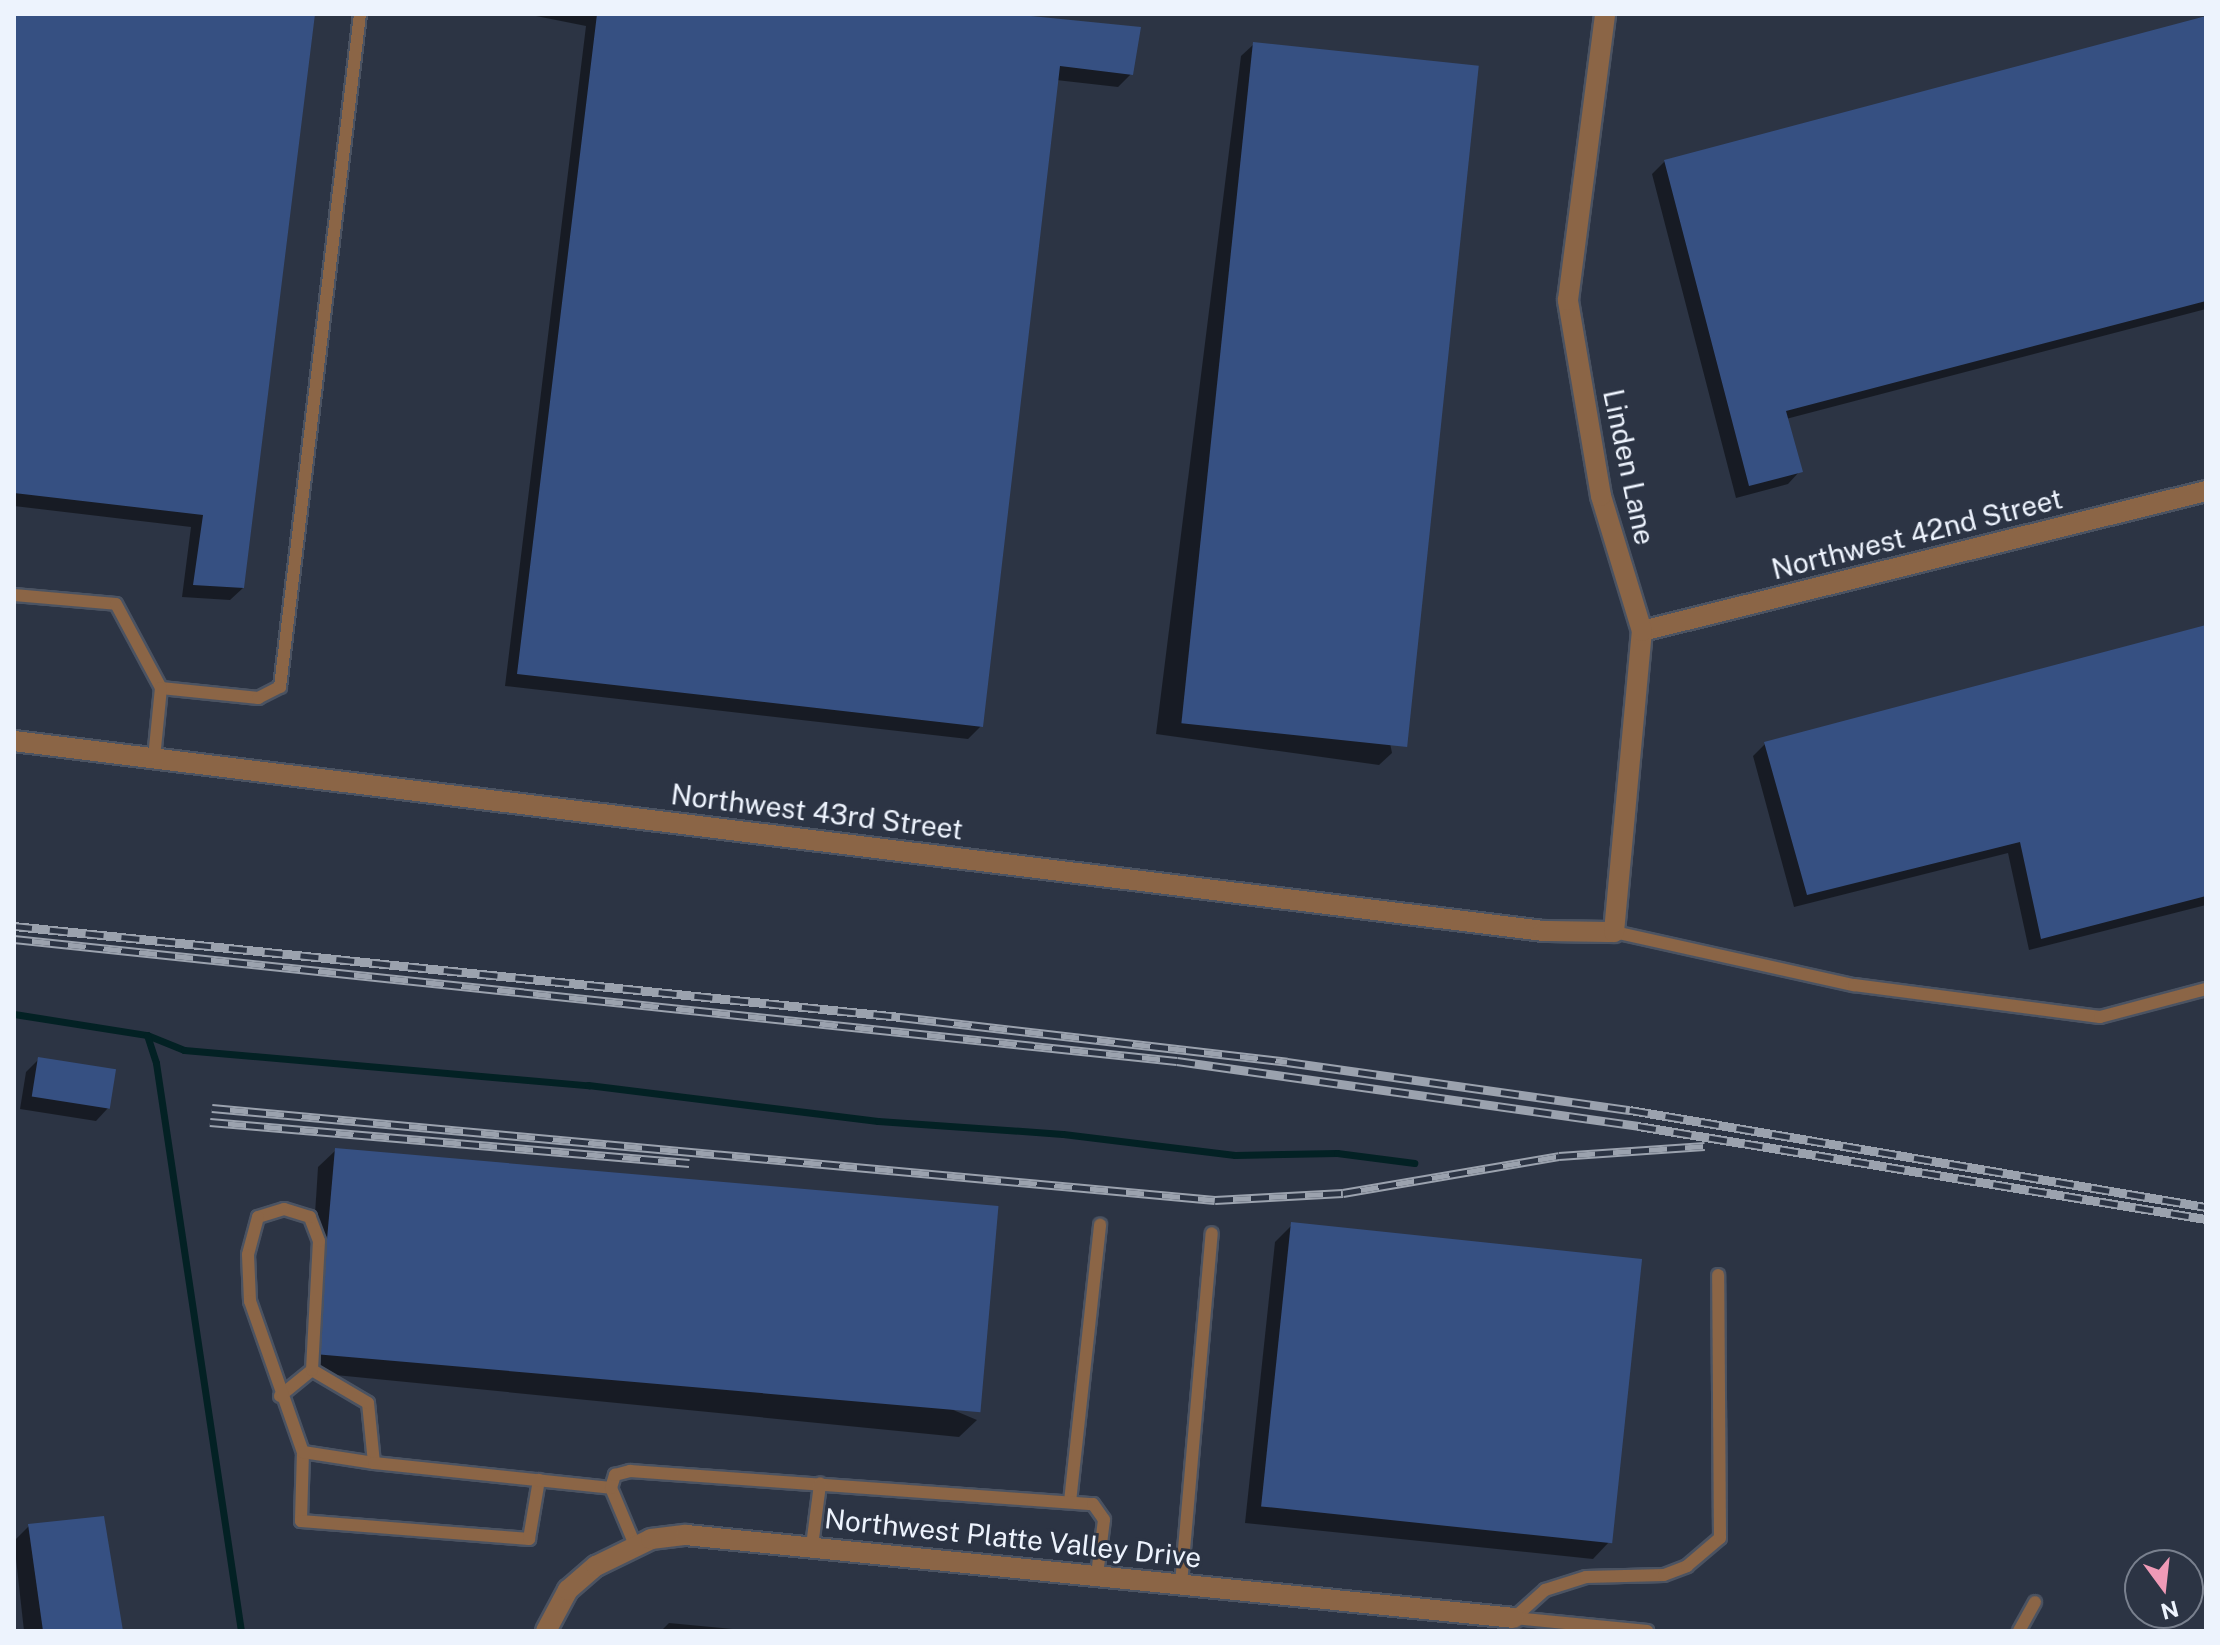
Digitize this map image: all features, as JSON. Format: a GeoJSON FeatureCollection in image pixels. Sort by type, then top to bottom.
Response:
{"type":"FeatureCollection","features":[{"type":"Feature","properties":{"kind":"street","name":"Linden Lane"},"geometry":{"type":"LineString","coordinates":[[1605,14],[1568,300],[1601,496],[1642,631],[1614,932]]}},
{"type":"Feature","properties":{"kind":"street","name":"Northwest 42nd Street"},"geometry":{"type":"LineString","coordinates":[[1642,631],[2206,491]]}},
{"type":"Feature","properties":{"kind":"street","name":"Northwest 43rd Street"},"geometry":{"type":"LineString","coordinates":[[14,741],[1543,931],[1614,932]]}},
{"type":"Feature","properties":{"kind":"street","name":"Northwest Platte Valley Drive"},"geometry":{"type":"LineString","coordinates":[[546,1631],[568,1590],[596,1566],[635,1545],[686,1535],[1514,1618]]}},
{"type":"Feature","properties":{"kind":"lane"},"geometry":{"type":"LineString","coordinates":[[161,688],[258,698],[280,687],[360,14]]}},
{"type":"Feature","properties":{"kind":"lane"},"geometry":{"type":"LineString","coordinates":[[14,595],[116,604],[161,688],[154,758]]}},
{"type":"Feature","properties":{"kind":"lane"},"geometry":{"type":"LineString","coordinates":[[1614,932],[1854,985],[2100,1017],[2206,989]]}},
{"type":"Feature","properties":{"kind":"lane"},"geometry":{"type":"LineString","coordinates":[[280,1396],[312,1370],[319,1241],[310,1217],[284,1209],[258,1217],[248,1255],[250,1301],[280,1396],[303,1452],[301,1521],[529,1539],[539,1480]]}},
{"type":"Feature","properties":{"kind":"lane"},"geometry":{"type":"LineString","coordinates":[[1070,1502],[1100,1225]]}},
{"type":"Feature","properties":{"kind":"lane"},"geometry":{"type":"LineString","coordinates":[[1181,1584],[1212,1233]]}},
{"type":"Feature","properties":{"kind":"lane"},"geometry":{"type":"LineString","coordinates":[[1514,1618],[1545,1590],[1586,1577],[1664,1575],[1687,1566],[1720,1538],[1718,1275]]}},
{"type":"Feature","properties":{"kind":"lane"},"geometry":{"type":"LineString","coordinates":[[312,1370],[368,1403],[374,1463]]}},
{"type":"Feature","properties":{"kind":"lane"},"geometry":{"type":"LineString","coordinates":[[303,1452],[374,1463],[611,1488]]}},
{"type":"Feature","properties":{"kind":"lane"},"geometry":{"type":"LineString","coordinates":[[635,1545],[611,1488],[615,1475],[630,1471],[1093,1504],[1104,1520],[1097,1575]]}},
{"type":"Feature","properties":{"kind":"lane"},"geometry":{"type":"LineString","coordinates":[[812,1546],[820,1484]]}},
{"type":"Feature","properties":{"kind":"lane"},"geometry":{"type":"LineString","coordinates":[[2019,1631],[2035,1602]]}},
{"type":"Feature","properties":{"kind":"lane"},"geometry":{"type":"LineString","coordinates":[[1514,1618],[1647,1631]]}},
{"type":"Feature","properties":{"kind":"building"},"geometry":{"type":"Polygon","coordinates":[[[14,14],[315,14],[244,588],[193,585],[203,515],[14,493],[14,14]]]}},
{"type":"Feature","properties":{"kind":"building"},"geometry":{"type":"Polygon","coordinates":[[[597,14],[1011,14],[1141,27],[1133,75],[1060,66],[983,727],[517,674],[597,14]]]}},
{"type":"Feature","properties":{"kind":"building"},"geometry":{"type":"Polygon","coordinates":[[[2206,16],[2206,301],[1786,411],[1803,472],[1749,486],[1664,160],[2206,16]]]}},
{"type":"Feature","properties":{"kind":"building"},"geometry":{"type":"Polygon","coordinates":[[[1253,42],[1479,66],[1407,747],[1181,723],[1253,42]]]}},
{"type":"Feature","properties":{"kind":"building"},"geometry":{"type":"Polygon","coordinates":[[[2206,625],[2206,896],[2041,939],[2020,842],[1807,895],[1764,742],[2206,625]]]}},
{"type":"Feature","properties":{"kind":"building"},"geometry":{"type":"Polygon","coordinates":[[[38,1057],[116,1069],[110,1109],[32,1097],[38,1057]]]}},
{"type":"Feature","properties":{"kind":"building"},"geometry":{"type":"Polygon","coordinates":[[[335,1148],[998,1206],[980,1412],[317,1354],[335,1148]]]}},
{"type":"Feature","properties":{"kind":"building"},"geometry":{"type":"Polygon","coordinates":[[[1291,1222],[1642,1259],[1612,1543],[1261,1506],[1291,1222]]]}},
{"type":"Feature","properties":{"kind":"building"},"geometry":{"type":"Polygon","coordinates":[[[104,1516],[123,1631],[43,1631],[28,1524],[104,1516]]]}},
{"type":"Feature","properties":{"kind":"waterway"},"geometry":{"type":"LineString","coordinates":[[14,1014],[147,1035],[184,1050],[588,1085],[878,1121],[1063,1134],[1235,1155],[1337,1153],[1414,1163]]}},
{"type":"Feature","properties":{"kind":"waterway"},"geometry":{"type":"LineString","coordinates":[[147,1035],[156,1063],[241,1631]]}},
{"type":"Feature","properties":{"kind":"railway"},"geometry":{"type":"LineString","coordinates":[[14,926],[900,1017],[1287,1062],[1630,1110],[2206,1207]]}},
{"type":"Feature","properties":{"kind":"railway"},"geometry":{"type":"LineString","coordinates":[[14,939],[1177,1061],[1638,1126],[2206,1219]]}},
{"type":"Feature","properties":{"kind":"railway"},"geometry":{"type":"LineString","coordinates":[[212,1108],[1215,1200],[1343,1193],[1559,1156],[1705,1146]]}},
{"type":"Feature","properties":{"kind":"railway"},"geometry":{"type":"LineString","coordinates":[[210,1122],[689,1163]]}}]}
